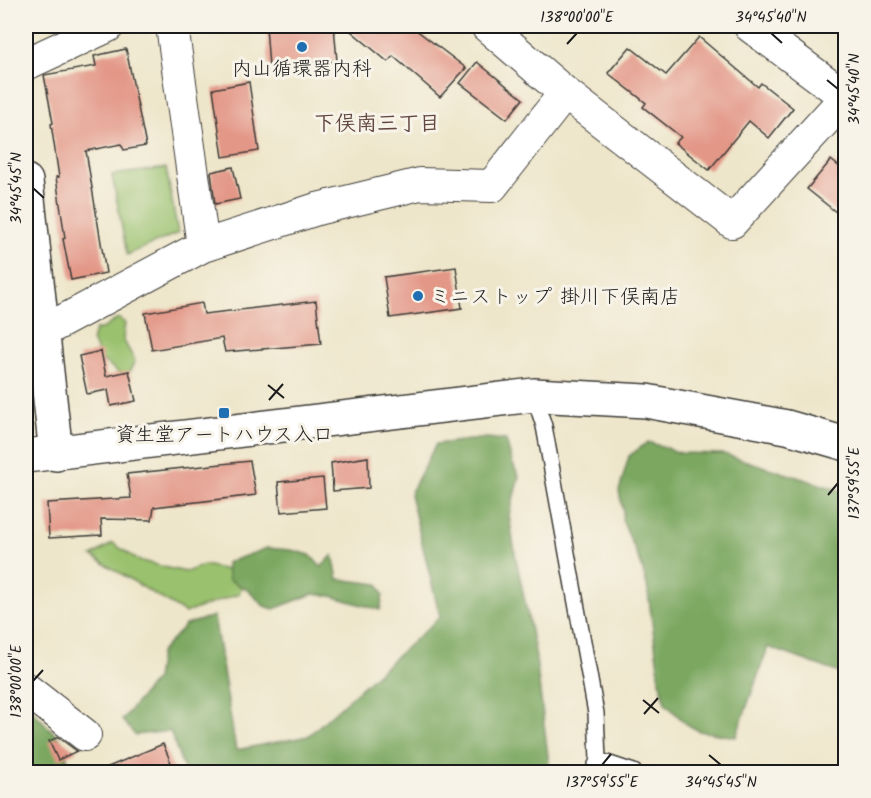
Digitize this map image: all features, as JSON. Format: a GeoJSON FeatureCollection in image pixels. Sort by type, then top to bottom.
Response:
{"type":"FeatureCollection","features":[{"type":"Feature","properties":{"kind":"street"},"geometry":{"type":"LineString","coordinates":[[26,64],[108,26]]}},
{"type":"Feature","properties":{"kind":"street"},"geometry":{"type":"LineString","coordinates":[[172,26],[203,246]]}},
{"type":"Feature","properties":{"kind":"street"},"geometry":{"type":"LineString","coordinates":[[487,26],[565,93],[732,222],[846,97],[750,26]]}},
{"type":"Feature","properties":{"kind":"street"},"geometry":{"type":"LineString","coordinates":[[44,331],[203,246],[316,209],[420,184],[492,186],[565,93]]}},
{"type":"Feature","properties":{"kind":"street"},"geometry":{"type":"LineString","coordinates":[[26,181],[30,260],[44,331],[41,455],[534,395],[646,401],[787,427],[846,444]]}},
{"type":"Feature","properties":{"kind":"street"},"geometry":{"type":"LineString","coordinates":[[26,690],[85,735]]}},
{"type":"Feature","properties":{"kind":"lane"},"geometry":{"type":"LineString","coordinates":[[534,395],[544,426],[596,713],[595,766],[634,772]]}},
{"type":"Feature","properties":{"kind":"green space"},"geometry":{"type":"Polygon","coordinates":[[[166,168],[178,233],[127,255],[112,175],[166,168]]]}},
{"type":"Feature","properties":{"kind":"green space"},"geometry":{"type":"Polygon","coordinates":[[[118,318],[125,323],[123,339],[135,361],[126,378],[102,360],[92,341],[95,330],[104,328],[118,318]]]}},
{"type":"Feature","properties":{"kind":"green space"},"geometry":{"type":"Polygon","coordinates":[[[487,438],[506,440],[519,477],[509,515],[535,651],[550,772],[185,772],[170,731],[135,735],[122,720],[156,679],[160,653],[185,625],[214,616],[236,750],[308,736],[440,617],[410,494],[436,444],[487,438]]]}},
{"type":"Feature","properties":{"kind":"green space"},"geometry":{"type":"Polygon","coordinates":[[[648,442],[681,453],[724,454],[845,492],[845,675],[768,647],[736,737],[699,731],[686,724],[665,703],[647,585],[641,564],[622,520],[623,511],[619,491],[629,456],[648,442]]]}},
{"type":"Feature","properties":{"kind":"green space"},"geometry":{"type":"Polygon","coordinates":[[[113,543],[138,560],[168,568],[186,572],[204,565],[246,574],[239,594],[185,613],[92,556],[113,543]]]}},
{"type":"Feature","properties":{"kind":"green space"},"geometry":{"type":"Polygon","coordinates":[[[267,548],[291,550],[310,555],[321,567],[333,555],[338,579],[378,584],[383,595],[380,610],[331,596],[313,594],[274,609],[264,606],[248,590],[229,580],[226,563],[267,548]]]}},
{"type":"Feature","properties":{"kind":"green space"},"geometry":{"type":"Polygon","coordinates":[[[26,704],[64,743],[70,772],[26,772],[26,704]]]}},
{"type":"Feature","properties":{"kind":"building","name":"内山循環器内科"},"geometry":{"type":"Polygon","coordinates":[[[266,26],[334,26],[337,61],[269,67],[266,26]]]}},
{"type":"Feature","properties":{"kind":"building"},"geometry":{"type":"Polygon","coordinates":[[[345,26],[411,26],[466,68],[440,97],[393,56],[388,62],[345,26]]]}},
{"type":"Feature","properties":{"kind":"building"},"geometry":{"type":"Polygon","coordinates":[[[699,37],[758,87],[761,83],[793,108],[769,138],[749,121],[709,170],[675,143],[681,137],[643,107],[646,103],[608,73],[630,47],[666,75],[699,37]]]}},
{"type":"Feature","properties":{"kind":"building"},"geometry":{"type":"Polygon","coordinates":[[[126,49],[146,146],[124,150],[121,144],[86,151],[106,273],[71,280],[63,239],[65,238],[56,177],[59,177],[51,124],[53,123],[44,75],[96,66],[94,56],[126,49]]]}},
{"type":"Feature","properties":{"kind":"building"},"geometry":{"type":"Polygon","coordinates":[[[477,62],[523,99],[507,119],[460,83],[477,62]]]}},
{"type":"Feature","properties":{"kind":"building"},"geometry":{"type":"Polygon","coordinates":[[[249,82],[259,151],[223,157],[213,89],[249,82]]]}},
{"type":"Feature","properties":{"kind":"building"},"geometry":{"type":"Polygon","coordinates":[[[831,160],[846,172],[846,220],[807,189],[831,160]]]}},
{"type":"Feature","properties":{"kind":"building"},"geometry":{"type":"Polygon","coordinates":[[[233,167],[240,199],[215,204],[211,172],[233,167]]]}},
{"type":"Feature","properties":{"kind":"building"},"geometry":{"type":"Polygon","coordinates":[[[456,267],[462,308],[390,318],[384,277],[456,267]]]}},
{"type":"Feature","properties":{"kind":"building"},"geometry":{"type":"Polygon","coordinates":[[[316,301],[321,344],[225,352],[222,338],[152,350],[145,313],[202,303],[204,314],[316,301]]]}},
{"type":"Feature","properties":{"kind":"building"},"geometry":{"type":"Polygon","coordinates":[[[101,351],[106,376],[129,371],[136,401],[111,406],[108,390],[87,394],[79,356],[101,351]]]}},
{"type":"Feature","properties":{"kind":"building"},"geometry":{"type":"Polygon","coordinates":[[[368,457],[369,488],[333,491],[331,463],[368,457]]]}},
{"type":"Feature","properties":{"kind":"building"},"geometry":{"type":"Polygon","coordinates":[[[250,461],[256,495],[154,507],[152,520],[101,519],[102,535],[49,538],[47,503],[131,498],[127,474],[250,461]]]}},
{"type":"Feature","properties":{"kind":"building"},"geometry":{"type":"Polygon","coordinates":[[[323,478],[326,508],[281,512],[278,482],[323,478]]]}},
{"type":"Feature","properties":{"kind":"building"},"geometry":{"type":"Polygon","coordinates":[[[58,737],[77,751],[58,760],[49,741],[58,737]]]}},
{"type":"Feature","properties":{"kind":"building"},"geometry":{"type":"Polygon","coordinates":[[[163,744],[175,772],[96,772],[163,744]]]}},
{"type":"Feature","properties":{"kind":"place","name":"内山循環器内科"},"geometry":{"type":"Point","coordinates":[302,47]}},
{"type":"Feature","properties":{"kind":"place","name":"ミニストップ 掛川下俣南店"},"geometry":{"type":"Point","coordinates":[418,296]}},
{"type":"Feature","properties":{"kind":"place","name":"資生堂アートハウス入口"},"geometry":{"type":"Point","coordinates":[224,413]}},
{"type":"Feature","properties":{"kind":"district","name":"下俣南三丁目"},"geometry":{"type":"Point","coordinates":[377,123]}}]}
